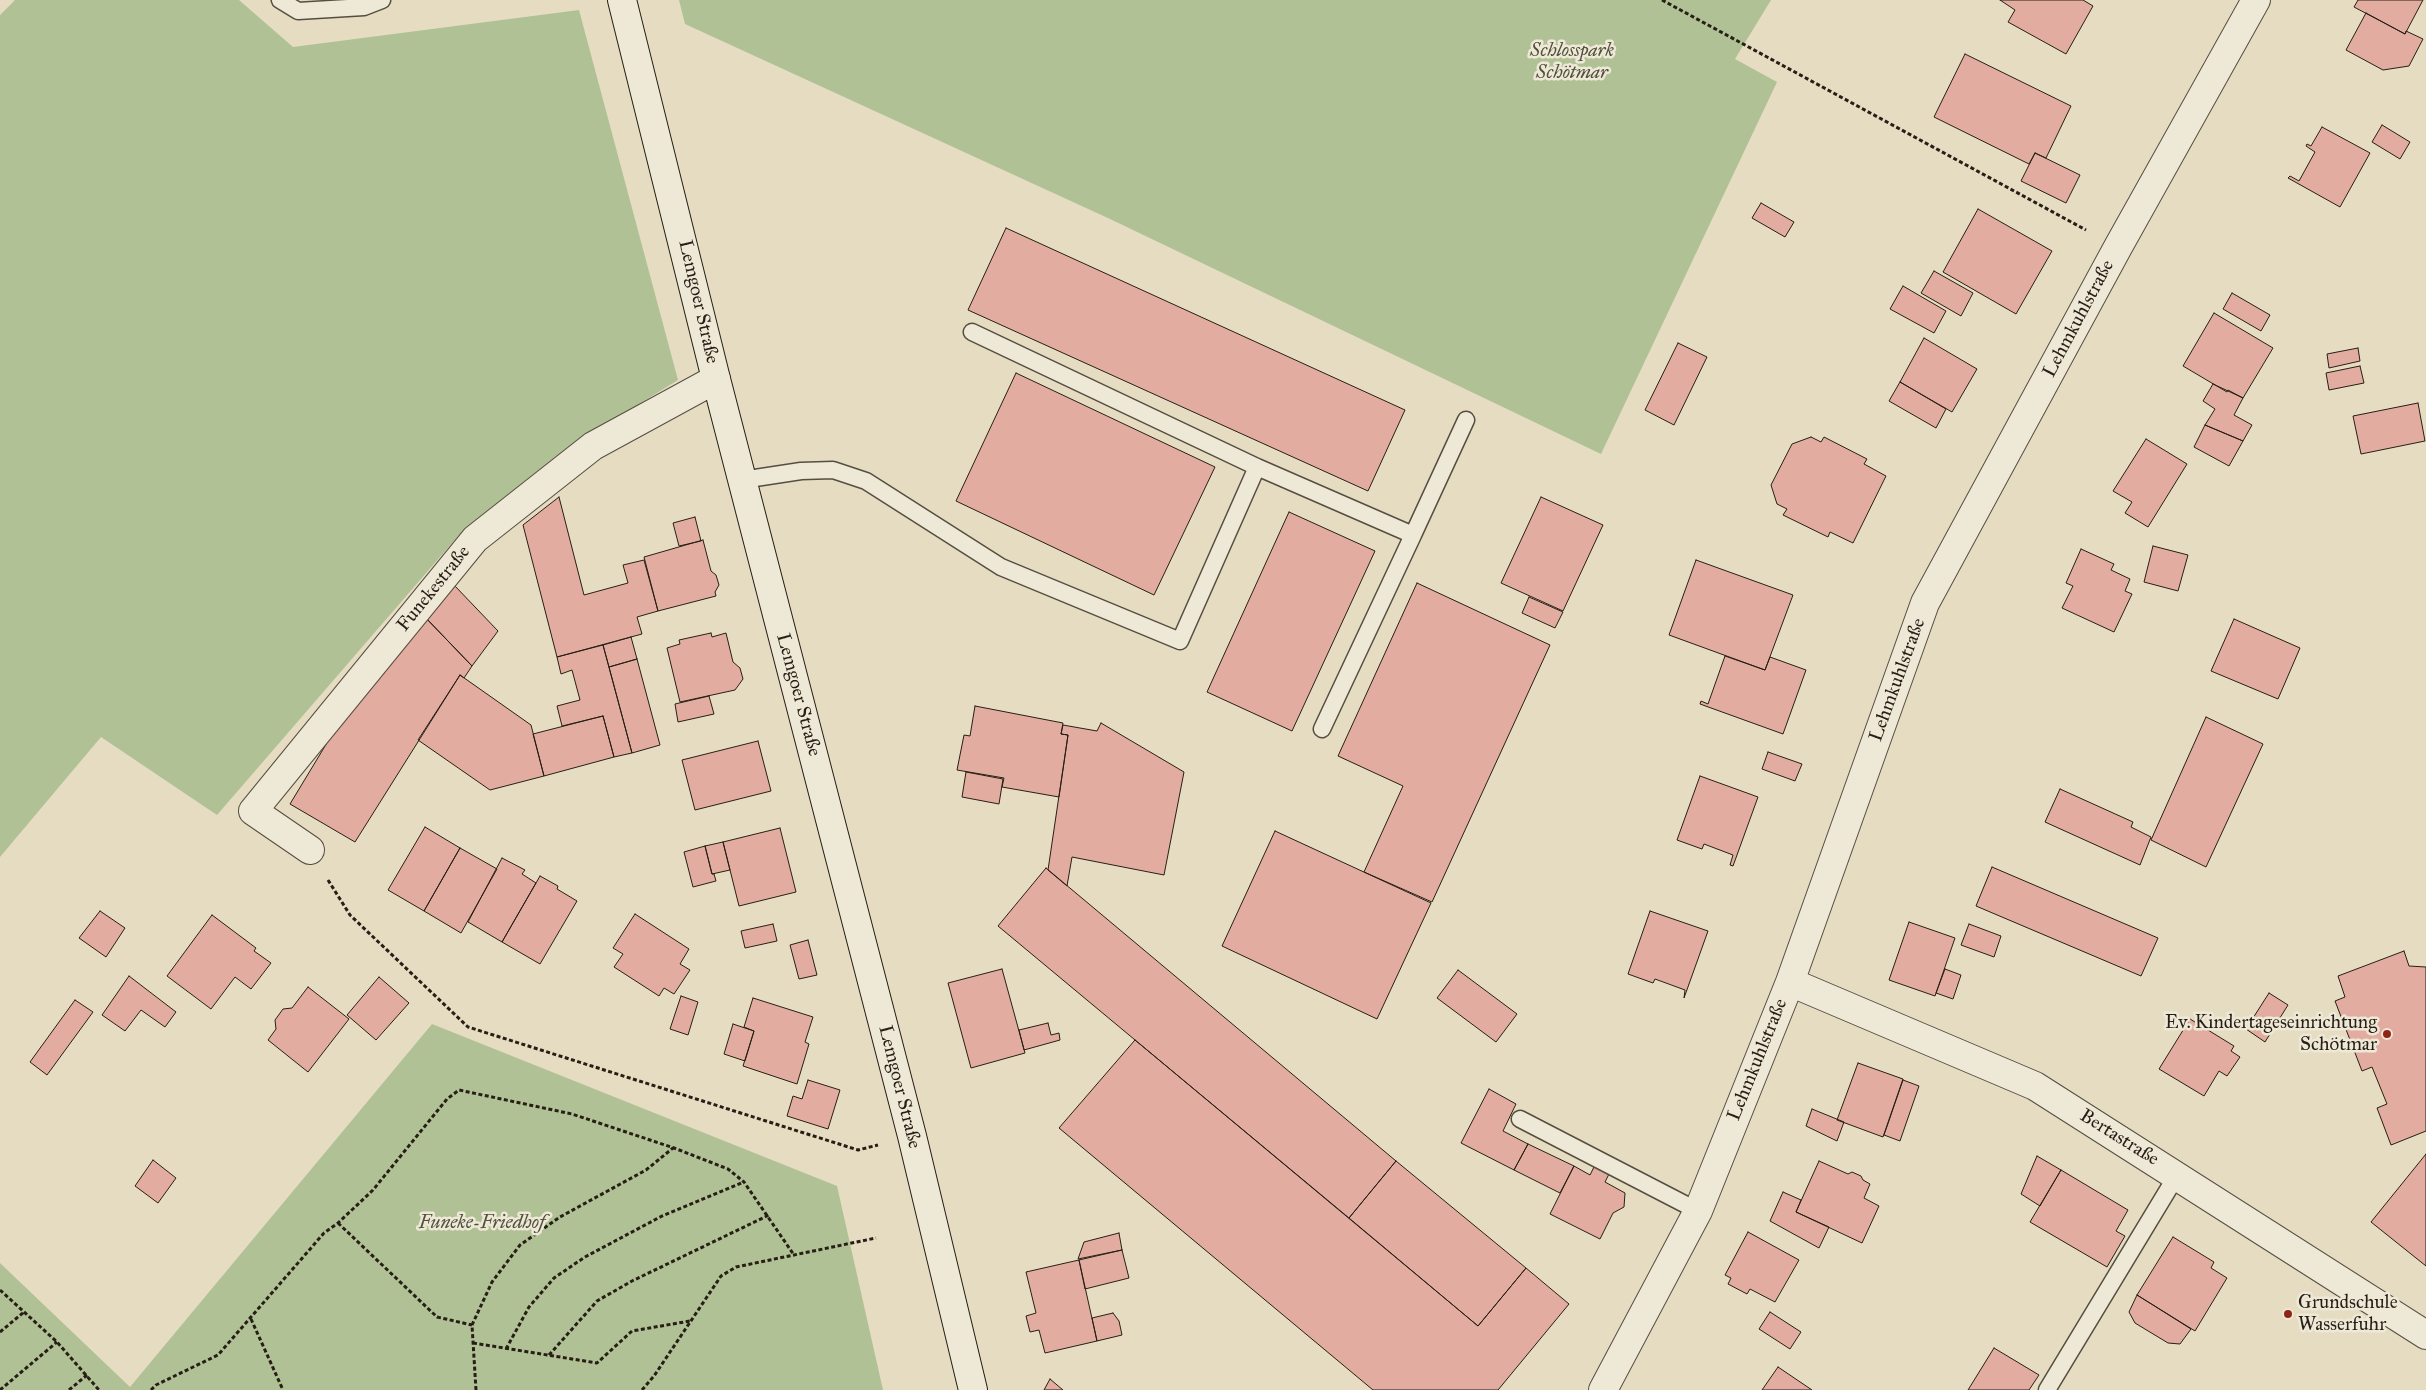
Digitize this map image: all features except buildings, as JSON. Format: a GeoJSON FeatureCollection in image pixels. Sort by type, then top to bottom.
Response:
{"type":"FeatureCollection","features":[{"type":"Feature","properties":{"kind":"street","name":"Lemgoer Straße"},"geometry":{"type":"LineString","coordinates":[[622,0],[716,379],[912,1136],[973,1390]]}},
{"type":"Feature","properties":{"kind":"street","name":"Lehmkuhlstraße"},"geometry":{"type":"LineString","coordinates":[[1607,1388],[1698,1211],[1790,982],[1925,603],[2118,247],[2256,0]]}},
{"type":"Feature","properties":{"kind":"street","name":"Funekestraße"},"geometry":{"type":"LineString","coordinates":[[310,850],[253,811],[475,539],[593,446],[716,379]]}},
{"type":"Feature","properties":{"kind":"street","name":"Bertastraße"},"geometry":{"type":"LineString","coordinates":[[1790,982],[2034,1086],[2177,1175],[2426,1335]]}},
{"type":"Feature","properties":{"kind":"lane"},"geometry":{"type":"LineString","coordinates":[[280,0],[298,11],[364,6],[382,0]]}},
{"type":"Feature","properties":{"kind":"lane"},"geometry":{"type":"LineString","coordinates":[[972,332],[1257,467],[1413,535]]}},
{"type":"Feature","properties":{"kind":"lane"},"geometry":{"type":"LineString","coordinates":[[1322,729],[1466,420]]}},
{"type":"Feature","properties":{"kind":"lane"},"geometry":{"type":"LineString","coordinates":[[742,480],[801,471],[833,470],[866,481],[1001,567],[1180,641],[1257,467]]}},
{"type":"Feature","properties":{"kind":"lane"},"geometry":{"type":"LineString","coordinates":[[1520,1119],[1698,1211]]}},
{"type":"Feature","properties":{"kind":"lane"},"geometry":{"type":"LineString","coordinates":[[2047,1390],[2177,1175]]}},
{"type":"Feature","properties":{"kind":"path"},"geometry":{"type":"LineString","coordinates":[[1662,0],[2118,247]]}},
{"type":"Feature","properties":{"kind":"path"},"geometry":{"type":"LineString","coordinates":[[310,850],[350,916],[468,1027],[858,1150],[912,1136]]}},
{"type":"Feature","properties":{"kind":"path"},"geometry":{"type":"LineString","coordinates":[[151,1390],[156,1385],[218,1355],[324,1233],[373,1190],[447,1099],[459,1090],[572,1114],[674,1148],[728,1169],[744,1182],[769,1215],[794,1254]]}},
{"type":"Feature","properties":{"kind":"path"},"geometry":{"type":"LineString","coordinates":[[476,1390],[472,1325],[492,1282],[520,1246],[560,1217],[646,1170],[674,1148]]}},
{"type":"Feature","properties":{"kind":"path"},"geometry":{"type":"LineString","coordinates":[[506,1349],[529,1307],[554,1278],[586,1257],[662,1216],[744,1182]]}},
{"type":"Feature","properties":{"kind":"path"},"geometry":{"type":"LineString","coordinates":[[549,1355],[597,1301],[632,1281],[769,1215]]}},
{"type":"Feature","properties":{"kind":"path"},"geometry":{"type":"LineString","coordinates":[[338,1222],[437,1317],[472,1325]]}},
{"type":"Feature","properties":{"kind":"path"},"geometry":{"type":"LineString","coordinates":[[642,1390],[721,1276],[736,1267],[876,1238]]}},
{"type":"Feature","properties":{"kind":"path"},"geometry":{"type":"LineString","coordinates":[[0,1290],[57,1342],[98,1390]]}},
{"type":"Feature","properties":{"kind":"path"},"geometry":{"type":"LineString","coordinates":[[0,1332],[24,1312]]}},
{"type":"Feature","properties":{"kind":"path"},"geometry":{"type":"LineString","coordinates":[[251,1319],[283,1390]]}},
{"type":"Feature","properties":{"kind":"path"},"geometry":{"type":"LineString","coordinates":[[473,1343],[597,1363],[632,1331],[691,1321]]}},
{"type":"Feature","properties":{"kind":"path"},"geometry":{"type":"LineString","coordinates":[[0,1390],[57,1342]]}},
{"type":"Feature","properties":{"kind":"path"},"geometry":{"type":"LineString","coordinates":[[69,1390],[86,1375]]}},
{"type":"Feature","properties":{"kind":"green space"},"geometry":{"type":"Polygon","coordinates":[[[15,0],[239,0],[293,47],[579,10],[678,380],[587,436],[465,528],[217,815],[101,737],[0,857],[0,15],[15,0]]]}},
{"type":"Feature","properties":{"kind":"green space","name":"Schlosspark Schötmar"},"geometry":{"type":"Polygon","coordinates":[[[679,0],[1771,0],[1735,59],[1777,82],[1601,454],[1110,219],[685,24],[679,0]]]}},
{"type":"Feature","properties":{"kind":"green space","name":"Funeke-Friedhof"},"geometry":{"type":"Polygon","coordinates":[[[432,1024],[837,1186],[883,1390],[0,1390],[0,1263],[130,1387],[432,1024]]]}},
{"type":"Feature","properties":{"kind":"place","name":"Ev. Kindertageseinrichtung Schötmar"},"geometry":{"type":"Point","coordinates":[2387,1034]}},
{"type":"Feature","properties":{"kind":"place","name":"Grundschule Wasserfuhr"},"geometry":{"type":"Point","coordinates":[2288,1314]}}]}
